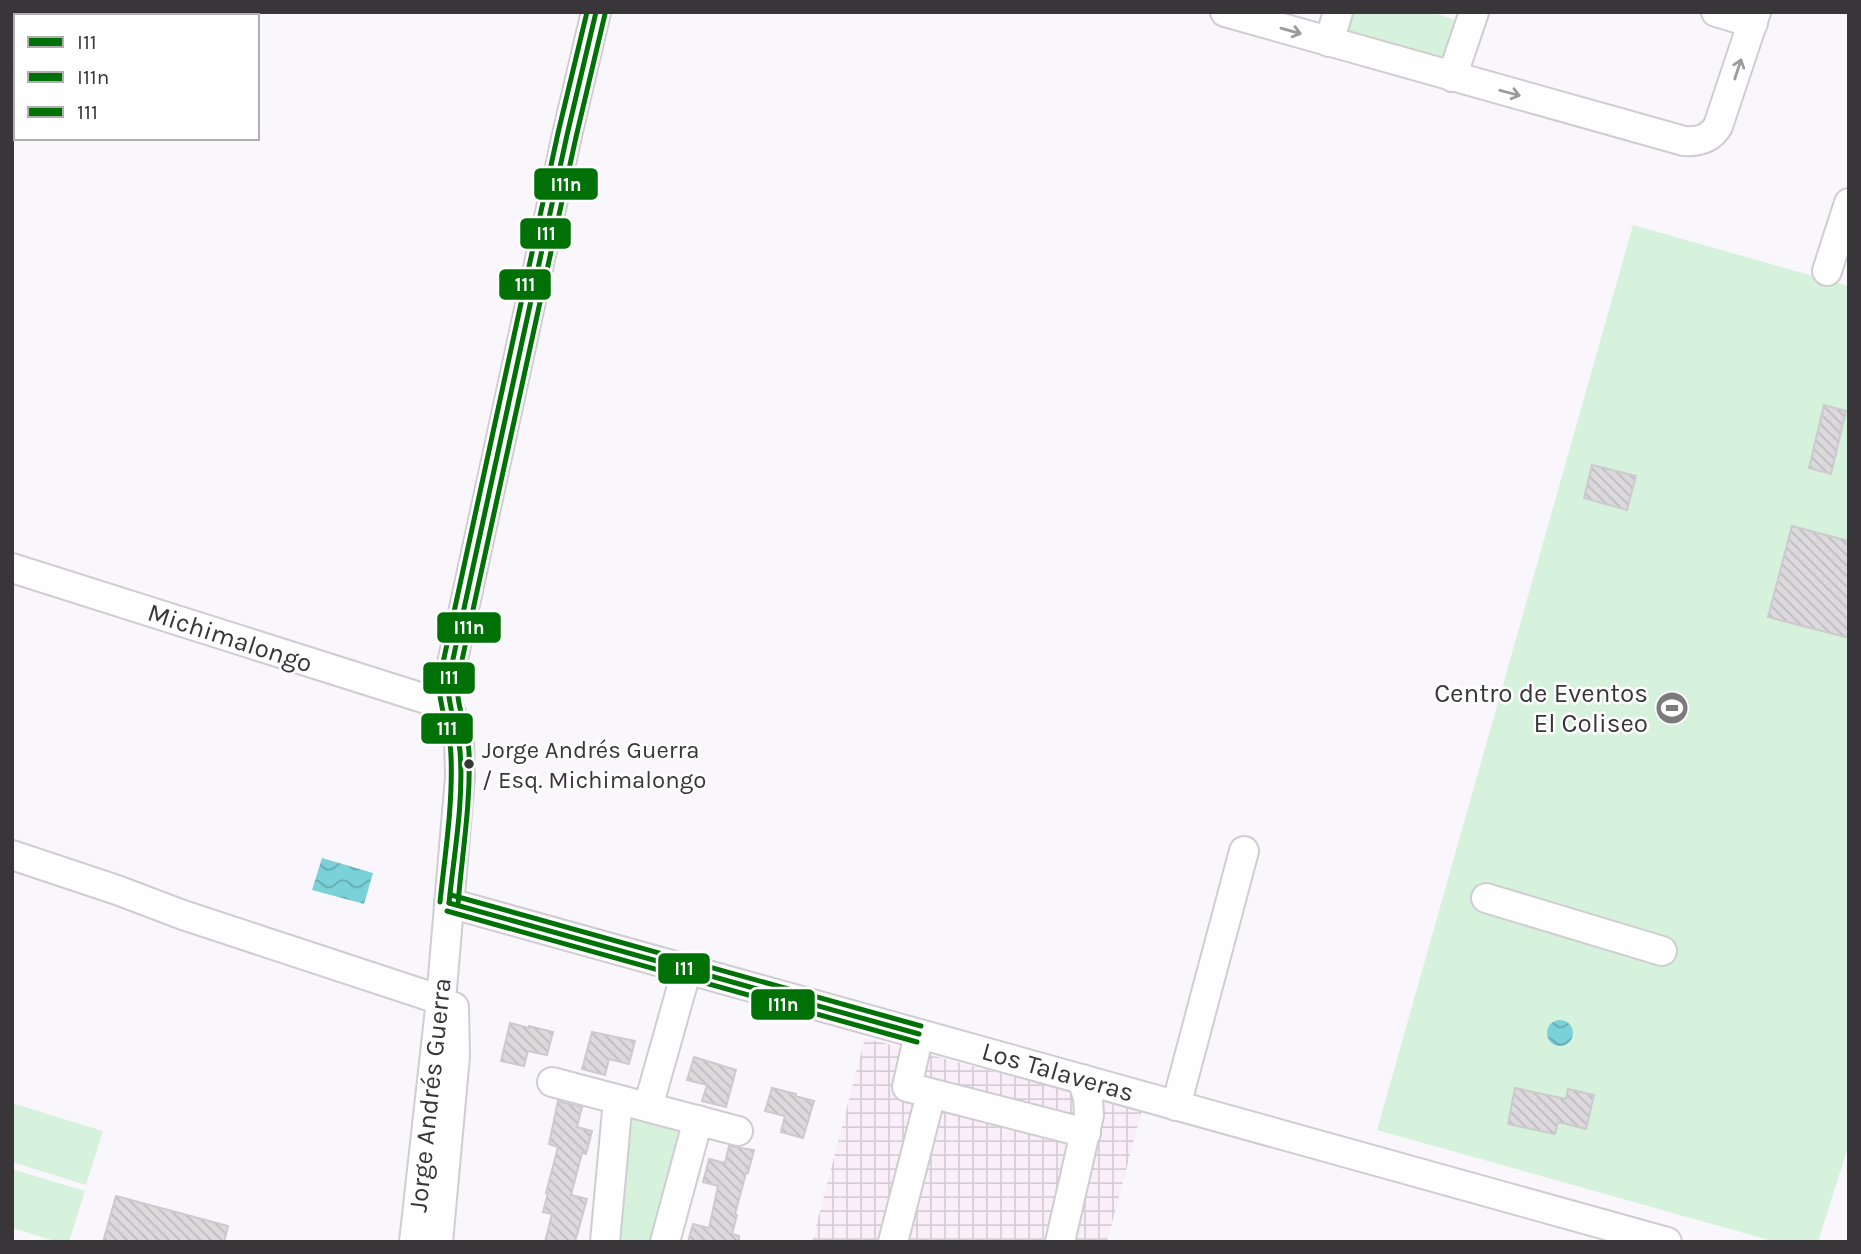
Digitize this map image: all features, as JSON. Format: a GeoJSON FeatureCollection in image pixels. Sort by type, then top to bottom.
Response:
{"type":"FeatureCollection","features":[{"type":"Feature","properties":{"kind":"street","name":"Jorge Andrés Guerra"},"geometry":{"type":"LineString","coordinates":[[414,1242],[441,1000],[460,777],[459,737],[446,695],[596,12]]}},
{"type":"Feature","properties":{"kind":"street"},"geometry":{"type":"LineString","coordinates":[[1225,12],[1684,141],[1707,138],[1722,118],[1754,17],[1716,12]]}},
{"type":"Feature","properties":{"kind":"street"},"geometry":{"type":"LineString","coordinates":[[1329,42],[1338,12]]}},
{"type":"Feature","properties":{"kind":"street"},"geometry":{"type":"LineString","coordinates":[[1452,77],[1474,12]]}},
{"type":"Feature","properties":{"kind":"street"},"geometry":{"type":"LineString","coordinates":[[1827,271],[1849,203]]}},
{"type":"Feature","properties":{"kind":"street","name":"Michimalongo"},"geometry":{"type":"LineString","coordinates":[[12,568],[448,706]]}},
{"type":"Feature","properties":{"kind":"street"},"geometry":{"type":"LineString","coordinates":[[1177,1105],[1244,851]]}},
{"type":"Feature","properties":{"kind":"street"},"geometry":{"type":"LineString","coordinates":[[12,855],[441,1000]]}},
{"type":"Feature","properties":{"kind":"street"},"geometry":{"type":"LineString","coordinates":[[1486,898],[1662,951]]}},
{"type":"Feature","properties":{"kind":"street","name":"Los Talaveras"},"geometry":{"type":"LineString","coordinates":[[449,903],[1667,1242]]}},
{"type":"Feature","properties":{"kind":"street","name":"Jorge Andrés Guerra"},"geometry":{"type":"LineString","coordinates":[[438,1242],[455,1056],[454,1008],[445,949]]}},
{"type":"Feature","properties":{"kind":"street"},"geometry":{"type":"LineString","coordinates":[[648,1107],[687,969]]}},
{"type":"Feature","properties":{"kind":"street"},"geometry":{"type":"LineString","coordinates":[[919,1034],[906,1087],[1086,1133]]}},
{"type":"Feature","properties":{"kind":"street"},"geometry":{"type":"LineString","coordinates":[[1060,1242],[1086,1133],[1089,1107],[1082,1079]]}},
{"type":"Feature","properties":{"kind":"street"},"geometry":{"type":"LineString","coordinates":[[552,1082],[738,1131]]}},
{"type":"Feature","properties":{"kind":"street"},"geometry":{"type":"LineString","coordinates":[[893,1242],[931,1094]]}},
{"type":"Feature","properties":{"kind":"street"},"geometry":{"type":"LineString","coordinates":[[605,1242],[618,1100]]}},
{"type":"Feature","properties":{"kind":"street"},"geometry":{"type":"LineString","coordinates":[[665,1242],[698,1120]]}},
{"type":"Feature","properties":{"kind":"shaded area"},"geometry":{"type":"Polygon","coordinates":[[[865,1038],[1142,1110],[1107,1242],[812,1242],[865,1038]]]}},
{"type":"Feature","properties":{"kind":"green space"},"geometry":{"type":"Polygon","coordinates":[[[1350,12],[1431,12],[1459,21],[1443,70],[1342,37],[1350,12]]]}},
{"type":"Feature","properties":{"kind":"green space","name":"Centro de Eventos El Coliseo"},"geometry":{"type":"Polygon","coordinates":[[[1633,225],[1849,286],[1849,1144],[1818,1242],[1776,1242],[1377,1130],[1633,225]]]}},
{"type":"Feature","properties":{"kind":"green space"},"geometry":{"type":"Polygon","coordinates":[[[12,1103],[103,1131],[86,1185],[12,1162],[12,1103]]]}},
{"type":"Feature","properties":{"kind":"green space"},"geometry":{"type":"Polygon","coordinates":[[[629,1115],[677,1126],[682,1139],[655,1242],[610,1242],[629,1115]]]}},
{"type":"Feature","properties":{"kind":"green space"},"geometry":{"type":"Polygon","coordinates":[[[12,1169],[85,1191],[69,1242],[58,1242],[12,1228],[12,1169]]]}},
{"type":"Feature","properties":{"kind":"water"},"geometry":{"type":"Polygon","coordinates":[[[322,858],[373,873],[364,904],[312,890],[322,858]]]}},
{"type":"Feature","properties":{"kind":"water"},"geometry":{"type":"Polygon","coordinates":[[[1560,1020],[1569,1024],[1573,1033],[1569,1042],[1560,1046],[1551,1042],[1547,1033],[1551,1024],[1560,1020]]]}},
{"type":"Feature","properties":{"kind":"building"},"geometry":{"type":"Polygon","coordinates":[[[1824,405],[1846,411],[1831,474],[1809,468],[1824,405]]]}},
{"type":"Feature","properties":{"kind":"building"},"geometry":{"type":"Polygon","coordinates":[[[1592,465],[1636,476],[1627,510],[1584,498],[1592,465]]]}},
{"type":"Feature","properties":{"kind":"building"},"geometry":{"type":"Polygon","coordinates":[[[1792,526],[1849,541],[1849,638],[1768,617],[1792,526]]]}},
{"type":"Feature","properties":{"kind":"building"},"geometry":{"type":"Polygon","coordinates":[[[510,1023],[553,1032],[547,1055],[528,1051],[524,1066],[501,1061],[510,1023]]]}},
{"type":"Feature","properties":{"kind":"building"},"geometry":{"type":"Polygon","coordinates":[[[592,1032],[635,1041],[629,1064],[609,1059],[605,1075],[582,1069],[592,1032]]]}},
{"type":"Feature","properties":{"kind":"building"},"geometry":{"type":"Polygon","coordinates":[[[694,1057],[736,1070],[726,1107],[702,1101],[707,1085],[687,1080],[694,1057]]]}},
{"type":"Feature","properties":{"kind":"building"},"geometry":{"type":"Polygon","coordinates":[[[772,1088],[814,1101],[803,1138],[781,1132],[785,1116],[765,1111],[772,1088]]]}},
{"type":"Feature","properties":{"kind":"building"},"geometry":{"type":"Polygon","coordinates":[[[1515,1088],[1566,1099],[1568,1089],[1594,1095],[1586,1129],[1558,1122],[1555,1134],[1508,1124],[1515,1088]]]}},
{"type":"Feature","properties":{"kind":"building"},"geometry":{"type":"Polygon","coordinates":[[[558,1101],[582,1107],[577,1127],[592,1131],[586,1154],[582,1153],[571,1195],[587,1199],[575,1242],[545,1242],[552,1214],[543,1212],[558,1147],[549,1144],[558,1101]]]}},
{"type":"Feature","properties":{"kind":"building"},"geometry":{"type":"Polygon","coordinates":[[[729,1146],[754,1150],[735,1214],[737,1215],[732,1234],[739,1236],[739,1242],[688,1242],[693,1224],[709,1228],[718,1186],[703,1182],[709,1159],[725,1163],[729,1146]]]}},
{"type":"Feature","properties":{"kind":"building"},"geometry":{"type":"Polygon","coordinates":[[[116,1196],[228,1226],[224,1242],[103,1242],[116,1196]]]}},
{"type":"Feature","properties":{"kind":"transit line","name":"111"},"geometry":{"type":"LineString","coordinates":[[440,902],[451,774],[449,737],[440,700],[439,681],[558,133],[587,12]]}},
{"type":"Feature","properties":{"kind":"transit line","name":"I11"},"geometry":{"type":"LineString","coordinates":[[449,903],[460,808],[461,770],[459,742],[449,700],[448,682],[596,12]]}},
{"type":"Feature","properties":{"kind":"transit line","name":"I11n"},"geometry":{"type":"LineString","coordinates":[[458,904],[469,771],[468,743],[458,701],[457,683],[605,14]]}},
{"type":"Feature","properties":{"kind":"transit line","name":"111"},"geometry":{"type":"LineString","coordinates":[[451,895],[921,1026]]}},
{"type":"Feature","properties":{"kind":"transit line","name":"I11"},"geometry":{"type":"LineString","coordinates":[[449,903],[919,1034]]}},
{"type":"Feature","properties":{"kind":"transit line","name":"I11n"},"geometry":{"type":"LineString","coordinates":[[447,911],[917,1042]]}},
{"type":"Feature","properties":{"kind":"place","name":"Centro de Eventos El Coliseo"},"geometry":{"type":"Point","coordinates":[1672,708]}},
{"type":"Feature","properties":{"kind":"place","name":"Jorge Andrés Guerra / Esq. Michimalongo"},"geometry":{"type":"Point","coordinates":[469,764]}}]}
